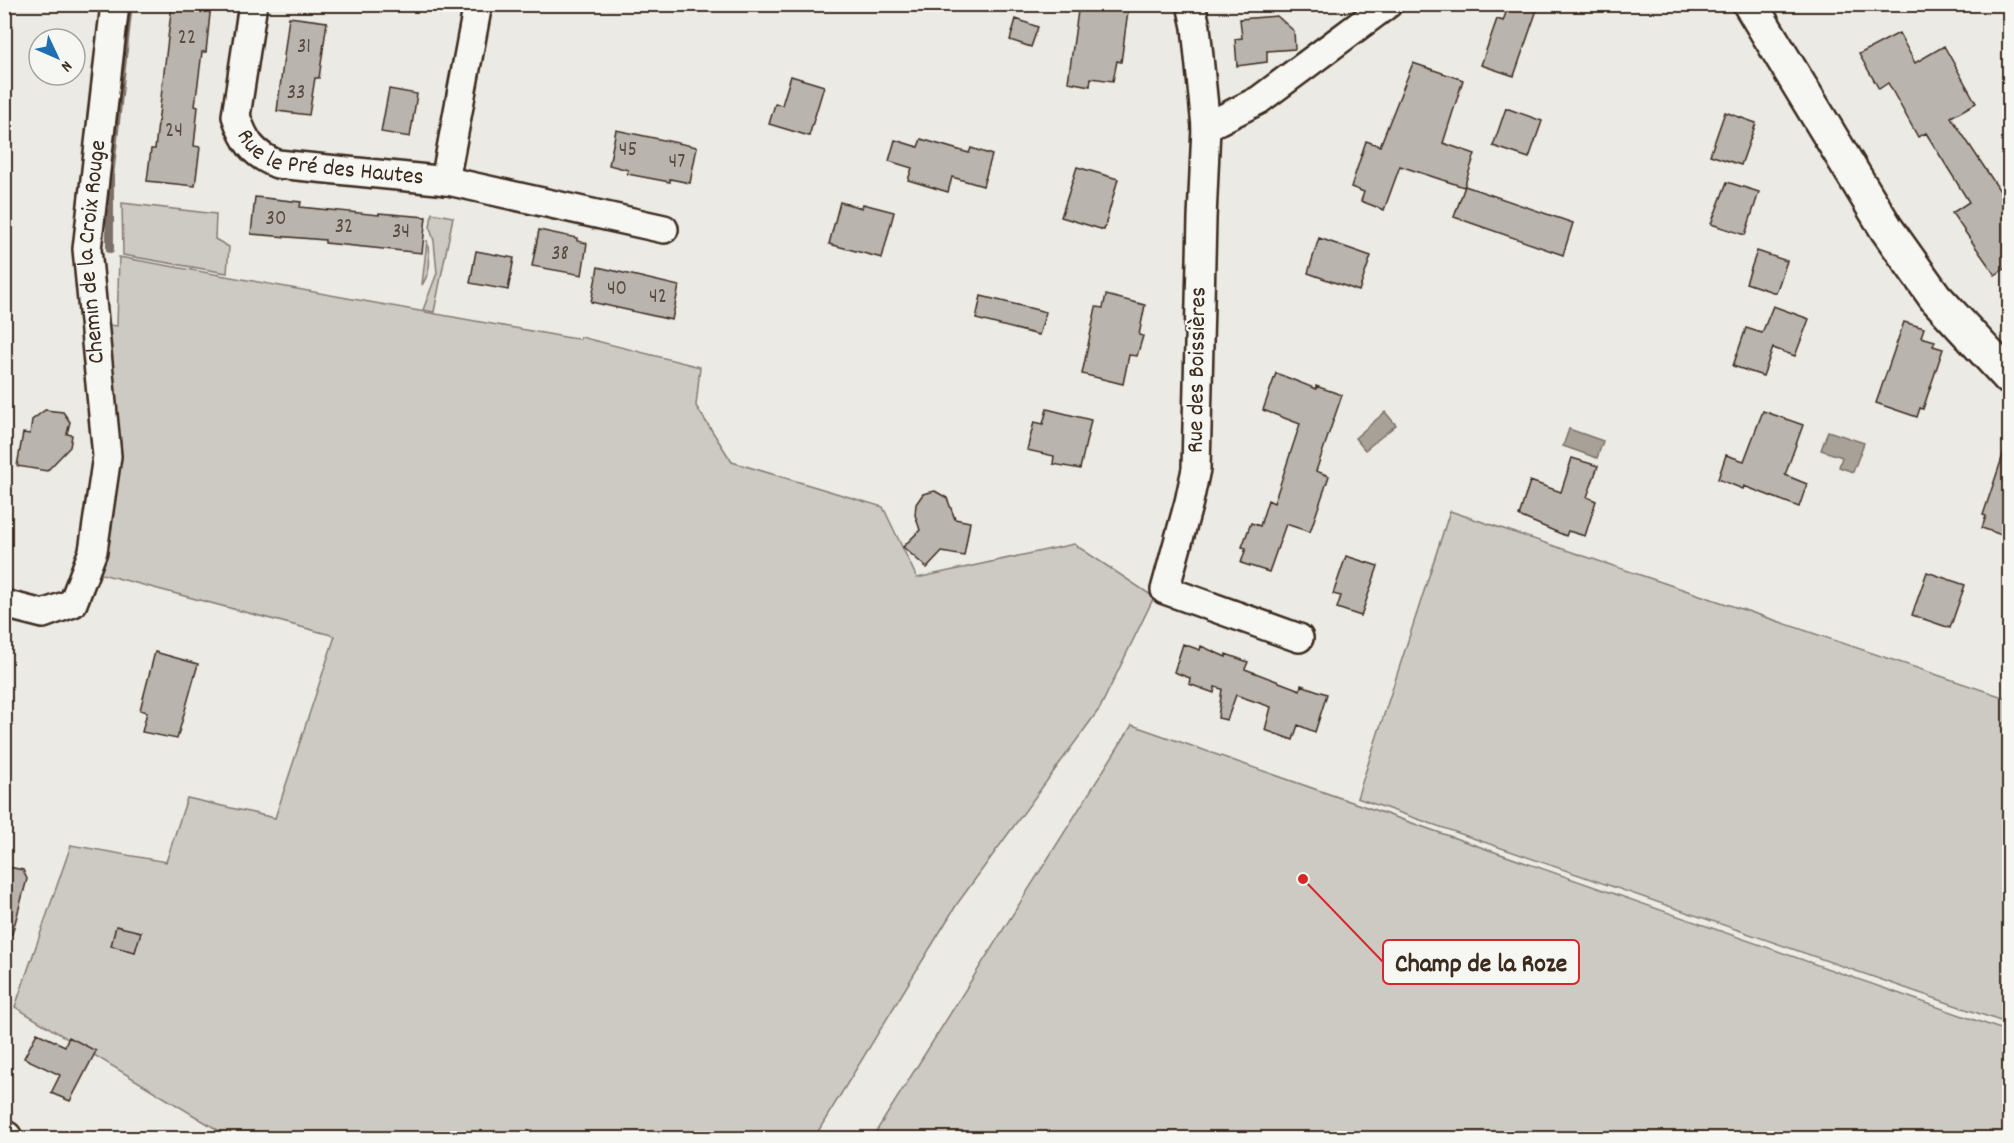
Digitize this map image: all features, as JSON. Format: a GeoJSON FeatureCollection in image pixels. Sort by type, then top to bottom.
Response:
{"type":"FeatureCollection","features":[{"type":"Feature","properties":{"kind":"street","name":"Chemin de la Croix Rouge"},"geometry":{"type":"LineString","coordinates":[[4,604],[43,614],[73,603],[93,551],[107,456],[87,249],[115,4]]}},
{"type":"Feature","properties":{"kind":"street","name":"Rue le Pré des Hautes"},"geometry":{"type":"LineString","coordinates":[[253,4],[236,116],[250,146],[263,158],[277,164],[445,181],[664,229]]}},
{"type":"Feature","properties":{"kind":"street","name":"Rue le Pré des Hautes"},"geometry":{"type":"LineString","coordinates":[[445,181],[478,4]]}},
{"type":"Feature","properties":{"kind":"street","name":"Rue des Boissières"},"geometry":{"type":"LineString","coordinates":[[1191,4],[1196,27],[1206,127],[1201,230],[1196,469],[1190,502],[1164,590],[1299,638]]}},
{"type":"Feature","properties":{"kind":"street"},"geometry":{"type":"LineString","coordinates":[[1206,127],[1259,100],[1388,4]]}},
{"type":"Feature","properties":{"kind":"street"},"geometry":{"type":"LineString","coordinates":[[1750,4],[1886,228],[1935,297],[2010,378]]}},
{"type":"Feature","properties":{"kind":"shaded area"},"geometry":{"type":"Polygon","coordinates":[[[122,203],[216,214],[215,239],[229,247],[227,273],[123,255],[122,203]]]}},
{"type":"Feature","properties":{"kind":"shaded area"},"geometry":{"type":"Polygon","coordinates":[[[432,213],[453,217],[434,312],[423,310],[437,273],[434,241],[430,228],[432,213]]]}},
{"type":"Feature","properties":{"kind":"shaded area"},"geometry":{"type":"Polygon","coordinates":[[[427,240],[429,264],[422,285],[427,240]]]}},
{"type":"Feature","properties":{"kind":"shaded area"},"geometry":{"type":"Polygon","coordinates":[[[119,257],[570,338],[580,339],[581,337],[700,367],[696,406],[732,462],[883,507],[917,578],[1074,544],[1154,597],[1100,708],[957,904],[814,1138],[231,1138],[15,1007],[71,845],[166,862],[187,798],[275,818],[335,636],[94,572],[101,324],[117,326],[119,257]]]}},
{"type":"Feature","properties":{"kind":"shaded area"},"geometry":{"type":"Polygon","coordinates":[[[1385,412],[1396,425],[1365,450],[1355,438],[1385,412]]]}},
{"type":"Feature","properties":{"kind":"shaded area"},"geometry":{"type":"Polygon","coordinates":[[[1569,429],[1603,441],[1597,458],[1563,446],[1569,429]]]}},
{"type":"Feature","properties":{"kind":"shaded area"},"geometry":{"type":"Polygon","coordinates":[[[1828,431],[1864,443],[1853,472],[1839,467],[1842,457],[1821,450],[1828,431]]]}},
{"type":"Feature","properties":{"kind":"shaded area"},"geometry":{"type":"Polygon","coordinates":[[[1450,511],[2009,699],[2009,1024],[1357,798],[1450,511]]]}},
{"type":"Feature","properties":{"kind":"shaded area"},"geometry":{"type":"Polygon","coordinates":[[[1132,725],[2009,1032],[2009,1138],[872,1138],[1132,725]]]}},
{"type":"Feature","properties":{"kind":"building"},"geometry":{"type":"Polygon","coordinates":[[[172,4],[211,4],[206,52],[202,52],[195,106],[198,107],[194,146],[200,147],[195,186],[147,181],[151,149],[155,149],[172,4]]]}},
{"type":"Feature","properties":{"kind":"building"},"geometry":{"type":"Polygon","coordinates":[[[1079,4],[1129,4],[1121,62],[1117,61],[1113,81],[1091,78],[1090,86],[1068,82],[1079,4]]]}},
{"type":"Feature","properties":{"kind":"building"},"geometry":{"type":"Polygon","coordinates":[[[1509,4],[1539,4],[1514,76],[1481,65],[1497,19],[1503,21],[1509,4]]]}},
{"type":"Feature","properties":{"kind":"building"},"geometry":{"type":"Polygon","coordinates":[[[1277,16],[1294,31],[1295,49],[1267,51],[1267,62],[1237,66],[1235,39],[1242,38],[1240,19],[1277,16]]]}},
{"type":"Feature","properties":{"kind":"building"},"geometry":{"type":"Polygon","coordinates":[[[289,17],[327,22],[319,78],[315,78],[309,115],[277,111],[289,17]]]}},
{"type":"Feature","properties":{"kind":"building"},"geometry":{"type":"Polygon","coordinates":[[[1016,19],[1038,27],[1031,47],[1010,40],[1016,19]]]}},
{"type":"Feature","properties":{"kind":"building"},"geometry":{"type":"Polygon","coordinates":[[[1899,33],[1915,63],[1944,46],[1976,103],[1951,117],[2010,206],[2010,265],[1995,275],[1952,213],[1969,202],[1926,133],[1918,137],[1888,83],[1879,89],[1859,54],[1899,33]]]}},
{"type":"Feature","properties":{"kind":"building"},"geometry":{"type":"Polygon","coordinates":[[[1413,63],[1463,80],[1443,143],[1475,154],[1464,187],[1400,166],[1384,210],[1361,201],[1364,192],[1351,187],[1366,141],[1380,146],[1413,63]]]}},
{"type":"Feature","properties":{"kind":"building"},"geometry":{"type":"Polygon","coordinates":[[[791,76],[824,86],[809,136],[769,124],[775,104],[782,105],[791,76]]]}},
{"type":"Feature","properties":{"kind":"building"},"geometry":{"type":"Polygon","coordinates":[[[389,89],[417,94],[410,137],[381,132],[389,89]]]}},
{"type":"Feature","properties":{"kind":"building"},"geometry":{"type":"Polygon","coordinates":[[[1506,108],[1542,121],[1529,158],[1493,146],[1506,108]]]}},
{"type":"Feature","properties":{"kind":"building"},"geometry":{"type":"Polygon","coordinates":[[[1725,112],[1756,123],[1741,165],[1710,155],[1725,112]]]}},
{"type":"Feature","properties":{"kind":"building"},"geometry":{"type":"Polygon","coordinates":[[[616,130],[697,147],[690,183],[670,179],[670,182],[627,174],[628,170],[609,165],[616,130]]]}},
{"type":"Feature","properties":{"kind":"building"},"geometry":{"type":"Polygon","coordinates":[[[921,139],[969,153],[971,148],[992,155],[983,186],[952,177],[948,192],[908,180],[912,168],[889,161],[895,140],[918,147],[921,139]]]}},
{"type":"Feature","properties":{"kind":"building"},"geometry":{"type":"Polygon","coordinates":[[[1077,167],[1118,179],[1104,230],[1061,217],[1077,167]]]}},
{"type":"Feature","properties":{"kind":"building"},"geometry":{"type":"Polygon","coordinates":[[[1727,182],[1759,192],[1745,235],[1711,224],[1727,182]]]}},
{"type":"Feature","properties":{"kind":"building"},"geometry":{"type":"Polygon","coordinates":[[[1465,186],[1573,223],[1563,255],[1454,217],[1465,186]]]}},
{"type":"Feature","properties":{"kind":"building"},"geometry":{"type":"Polygon","coordinates":[[[255,197],[301,202],[300,207],[426,217],[422,253],[325,243],[325,240],[251,234],[255,197]]]}},
{"type":"Feature","properties":{"kind":"building"},"geometry":{"type":"Polygon","coordinates":[[[840,202],[862,208],[863,204],[894,212],[882,258],[829,244],[840,202]]]}},
{"type":"Feature","properties":{"kind":"building"},"geometry":{"type":"Polygon","coordinates":[[[539,230],[577,238],[577,241],[587,243],[582,275],[532,266],[539,230]]]}},
{"type":"Feature","properties":{"kind":"building"},"geometry":{"type":"Polygon","coordinates":[[[1319,238],[1371,256],[1359,291],[1308,273],[1319,238]]]}},
{"type":"Feature","properties":{"kind":"building"},"geometry":{"type":"Polygon","coordinates":[[[476,251],[514,258],[508,290],[470,283],[476,251]]]}},
{"type":"Feature","properties":{"kind":"building"},"geometry":{"type":"Polygon","coordinates":[[[1757,251],[1787,261],[1776,293],[1746,283],[1757,251]]]}},
{"type":"Feature","properties":{"kind":"building"},"geometry":{"type":"Polygon","coordinates":[[[598,267],[679,286],[672,320],[591,302],[598,267]]]}},
{"type":"Feature","properties":{"kind":"building"},"geometry":{"type":"Polygon","coordinates":[[[1106,295],[1145,305],[1139,335],[1143,336],[1137,356],[1129,355],[1123,384],[1082,374],[1096,307],[1103,308],[1106,295]]]}},
{"type":"Feature","properties":{"kind":"building"},"geometry":{"type":"Polygon","coordinates":[[[981,296],[1046,312],[1039,335],[976,319],[981,296]]]}},
{"type":"Feature","properties":{"kind":"building"},"geometry":{"type":"Polygon","coordinates":[[[1773,306],[1809,319],[1795,356],[1773,348],[1763,376],[1733,366],[1746,328],[1762,333],[1773,306]]]}},
{"type":"Feature","properties":{"kind":"building"},"geometry":{"type":"Polygon","coordinates":[[[1904,322],[1924,328],[1921,337],[1935,341],[1933,346],[1943,349],[1923,409],[1920,408],[1917,417],[1876,403],[1904,322]]]}},
{"type":"Feature","properties":{"kind":"building"},"geometry":{"type":"Polygon","coordinates":[[[1276,373],[1316,389],[1316,386],[1342,395],[1316,471],[1329,476],[1310,532],[1286,524],[1269,572],[1241,563],[1246,548],[1242,547],[1251,523],[1260,526],[1268,500],[1274,503],[1300,424],[1263,410],[1276,373]]]}},
{"type":"Feature","properties":{"kind":"building"},"geometry":{"type":"Polygon","coordinates":[[[1047,409],[1091,420],[1080,469],[1053,464],[1054,456],[1027,450],[1034,422],[1043,424],[1047,409]]]}},
{"type":"Feature","properties":{"kind":"building"},"geometry":{"type":"Polygon","coordinates":[[[45,410],[63,412],[70,422],[67,434],[72,435],[70,447],[47,471],[17,466],[23,433],[30,434],[32,420],[45,410]]]}},
{"type":"Feature","properties":{"kind":"building"},"geometry":{"type":"Polygon","coordinates":[[[1763,411],[1803,425],[1785,475],[1807,484],[1799,507],[1744,486],[1743,489],[1718,479],[1726,455],[1744,461],[1763,411]]]}},
{"type":"Feature","properties":{"kind":"building"},"geometry":{"type":"Polygon","coordinates":[[[2005,449],[2010,449],[2010,538],[1982,528],[1986,516],[1983,515],[2005,449]]]}},
{"type":"Feature","properties":{"kind":"building"},"geometry":{"type":"Polygon","coordinates":[[[1572,458],[1598,466],[1587,497],[1596,501],[1585,536],[1568,531],[1566,536],[1519,516],[1530,481],[1561,492],[1572,458]]]}},
{"type":"Feature","properties":{"kind":"building"},"geometry":{"type":"Polygon","coordinates":[[[935,491],[947,498],[955,519],[970,522],[964,556],[942,552],[927,568],[903,547],[920,530],[915,515],[916,504],[923,494],[935,491]]]}},
{"type":"Feature","properties":{"kind":"building"},"geometry":{"type":"Polygon","coordinates":[[[1346,556],[1378,566],[1361,616],[1337,608],[1341,596],[1333,594],[1346,556]]]}},
{"type":"Feature","properties":{"kind":"building"},"geometry":{"type":"Polygon","coordinates":[[[1927,572],[1965,585],[1950,628],[1912,615],[1927,572]]]}},
{"type":"Feature","properties":{"kind":"building"},"geometry":{"type":"Polygon","coordinates":[[[1183,644],[1200,650],[1201,646],[1226,657],[1226,654],[1248,662],[1245,669],[1300,690],[1301,685],[1327,694],[1315,732],[1298,725],[1293,740],[1265,730],[1271,707],[1236,695],[1227,720],[1218,718],[1222,689],[1215,687],[1214,693],[1189,684],[1190,678],[1174,672],[1183,644]]]}},
{"type":"Feature","properties":{"kind":"building"},"geometry":{"type":"Polygon","coordinates":[[[155,652],[198,664],[177,739],[142,732],[147,712],[140,710],[155,652]]]}},
{"type":"Feature","properties":{"kind":"building"},"geometry":{"type":"Polygon","coordinates":[[[4,866],[23,870],[27,879],[12,934],[4,933],[4,866]]]}},
{"type":"Feature","properties":{"kind":"building"},"geometry":{"type":"Polygon","coordinates":[[[116,926],[141,932],[135,952],[111,946],[116,926]]]}},
{"type":"Feature","properties":{"kind":"building"},"geometry":{"type":"Polygon","coordinates":[[[37,1033],[65,1046],[69,1037],[96,1051],[70,1101],[51,1093],[60,1075],[24,1058],[37,1033]]]}},
{"type":"Feature","properties":{"kind":"waterway"},"geometry":{"type":"LineString","coordinates":[[110,249],[110,176],[129,4]]}},
{"type":"Feature","properties":{"kind":"place","name":"Champ de la Roze"},"geometry":{"type":"Point","coordinates":[1303,879]}}]}
